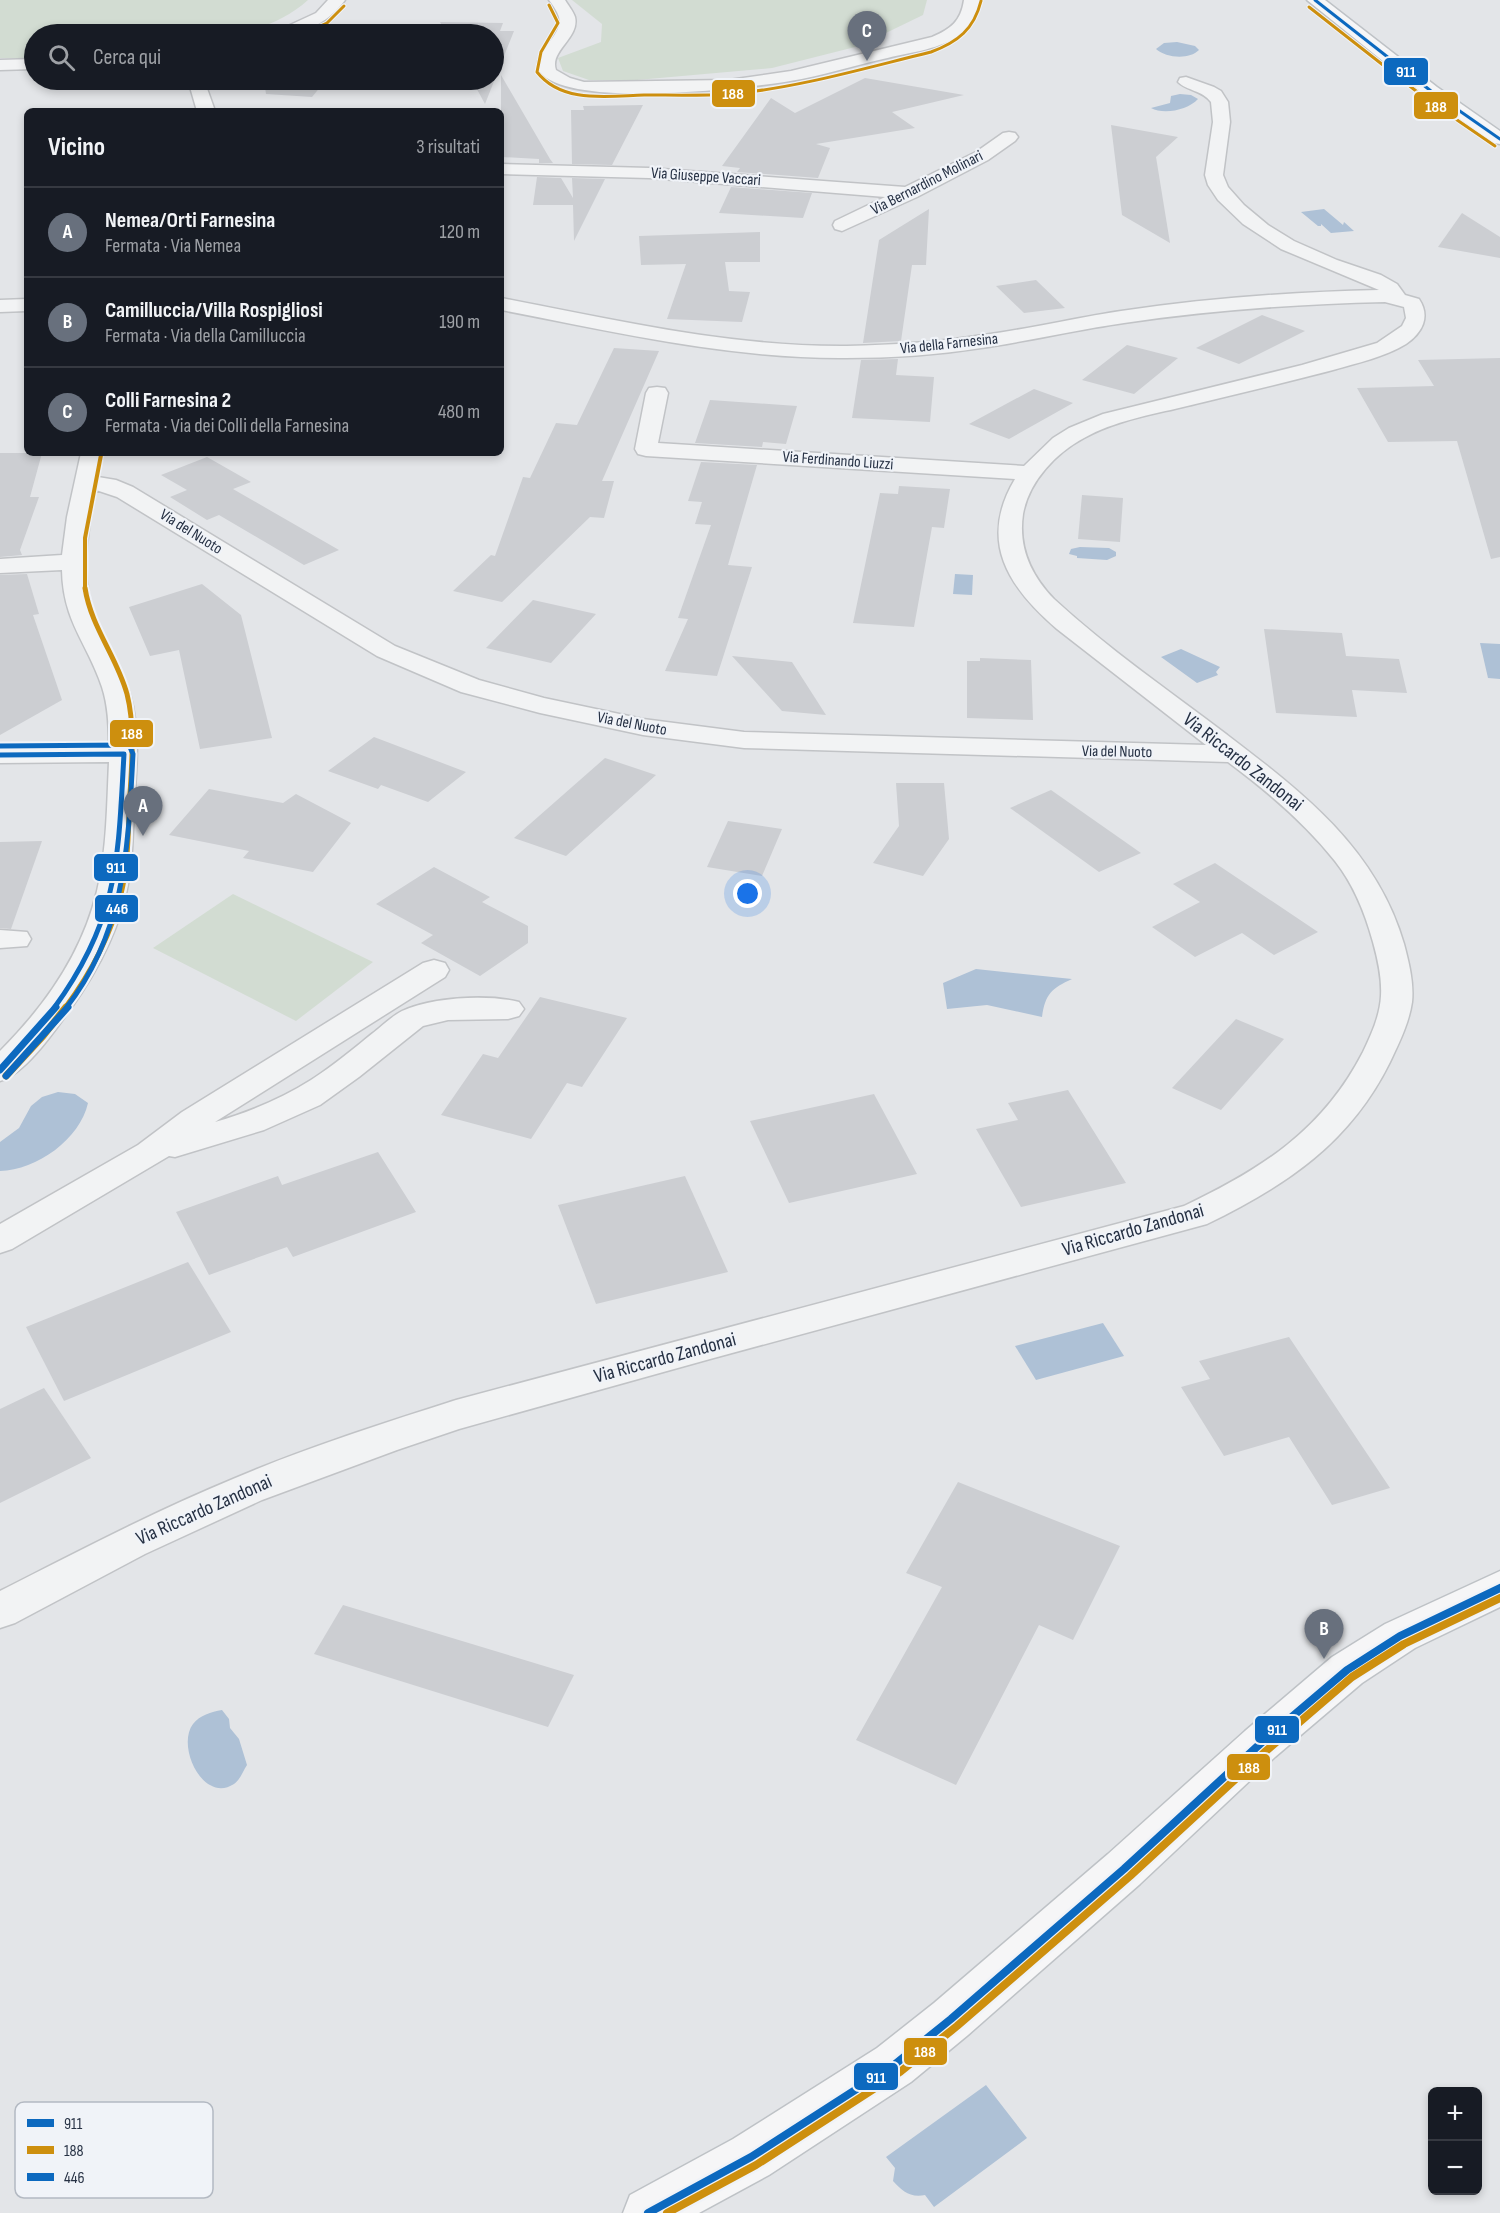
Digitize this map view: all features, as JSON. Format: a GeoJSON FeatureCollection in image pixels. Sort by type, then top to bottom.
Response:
{"type":"FeatureCollection","features":[{"type":"Feature","properties":{"kind":"main road"},"geometry":{"type":"LineString","coordinates":[[1316,0],[1431,91],[1500,139]]}},
{"type":"Feature","properties":{"kind":"main road"},"geometry":{"type":"LineString","coordinates":[[648,2213],[751,2157],[894,2065],[1072,1914],[1260,1744],[1347,1670],[1400,1636],[1500,1588]]}},
{"type":"Feature","properties":{"kind":"street"},"geometry":{"type":"LineString","coordinates":[[305,24],[322,16],[337,0]]}},
{"type":"Feature","properties":{"kind":"street"},"geometry":{"type":"LineString","coordinates":[[557,0],[566,15],[567,23],[548,58],[546,69],[556,78],[574,85],[622,88],[729,85],[769,81],[929,43],[953,34],[966,23],[972,0]]}},
{"type":"Feature","properties":{"kind":"street"},"geometry":{"type":"LineString","coordinates":[[0,65],[24,64]]}},
{"type":"Feature","properties":{"kind":"street"},"geometry":{"type":"LineString","coordinates":[[1186,82],[1209,91],[1219,100],[1222,112],[1214,174],[1217,186],[1242,215],[1265,233],[1306,255],[1385,285],[1399,298]]}},
{"type":"Feature","properties":{"kind":"street"},"geometry":{"type":"LineString","coordinates":[[199,90],[205,108]]}},
{"type":"Feature","properties":{"kind":"street","name":"Via Bernardino Molinari"},"geometry":{"type":"LineString","coordinates":[[842,225],[982,156],[1009,137]]}},
{"type":"Feature","properties":{"kind":"street","name":"Via Giuseppe Vaccari"},"geometry":{"type":"LineString","coordinates":[[504,169],[649,173],[910,193]]}},
{"type":"Feature","properties":{"kind":"street","name":"Via della Farnesina"},"geometry":{"type":"LineString","coordinates":[[504,305],[648,333],[719,344],[799,352],[844,352],[928,348],[973,343],[1119,317],[1219,305],[1376,297],[1399,298]]}},
{"type":"Feature","properties":{"kind":"street","name":"Via Riccardo Zandonai"},"geometry":{"type":"LineString","coordinates":[[0,1611],[132,1543],[239,1493],[383,1438],[456,1415],[664,1358],[1175,1221],[1237,1197],[1304,1152],[1329,1128],[1360,1087],[1375,1062],[1386,1036],[1397,996],[1389,940],[1382,916],[1362,877],[1313,818],[1235,754],[1061,619],[1029,586],[1014,561],[1008,538],[1008,526],[1016,496],[1030,473],[1057,446],[1072,436],[1111,420],[1358,356],[1395,343],[1408,333],[1414,323],[1414,305],[1399,298]]}},
{"type":"Feature","properties":{"kind":"street"},"geometry":{"type":"LineString","coordinates":[[0,306],[24,305]]}},
{"type":"Feature","properties":{"kind":"street","name":"Via Ferdinando Liuzzi"},"geometry":{"type":"LineString","coordinates":[[657,393],[646,449],[1030,473]]}},
{"type":"Feature","properties":{"kind":"street"},"geometry":{"type":"LineString","coordinates":[[0,1070],[22,1049],[57,1004],[86,960],[100,929],[112,890],[124,754],[123,726],[115,686],[84,622],[76,595],[75,530],[91,456]]}},
{"type":"Feature","properties":{"kind":"street","name":"Via del Nuoto"},"geometry":{"type":"LineString","coordinates":[[86,482],[108,485],[125,492],[386,651],[470,686],[540,705],[643,727],[744,740],[1235,754]]}},
{"type":"Feature","properties":{"kind":"street"},"geometry":{"type":"LineString","coordinates":[[0,566],[75,562]]}},
{"type":"Feature","properties":{"kind":"street"},"geometry":{"type":"LineString","coordinates":[[0,754],[124,754]]}},
{"type":"Feature","properties":{"kind":"street"},"geometry":{"type":"LineString","coordinates":[[0,1239],[150,1153],[194,1120],[434,970]]}},
{"type":"Feature","properties":{"kind":"street"},"geometry":{"type":"LineString","coordinates":[[150,1153],[250,1121],[304,1098],[324,1087],[412,1019],[429,1012],[443,1009],[508,1009]]}},
{"type":"Feature","properties":{"kind":"shaded area"},"geometry":{"type":"Polygon","coordinates":[[[0,0],[308,0],[292,12],[268,24],[24,24],[24,58],[0,58],[0,0]]]}},
{"type":"Feature","properties":{"kind":"shaded area"},"geometry":{"type":"Polygon","coordinates":[[[572,0],[927,0],[923,15],[859,46],[772,68],[637,80],[589,80],[563,71],[558,58],[601,42],[602,24],[572,0]]]}},
{"type":"Feature","properties":{"kind":"shaded area"},"geometry":{"type":"Polygon","coordinates":[[[233,894],[373,962],[296,1021],[153,948],[233,894]]]}},
{"type":"Feature","properties":{"kind":"water"},"geometry":{"type":"Polygon","coordinates":[[[1177,42],[1195,46],[1199,50],[1178,57],[1156,49],[1164,43],[1177,42]]]}},
{"type":"Feature","properties":{"kind":"water"},"geometry":{"type":"Polygon","coordinates":[[[1191,95],[1198,99],[1176,110],[1162,111],[1151,108],[1170,103],[1171,96],[1191,95]]]}},
{"type":"Feature","properties":{"kind":"water"},"geometry":{"type":"Polygon","coordinates":[[[1324,209],[1354,231],[1331,233],[1301,212],[1324,209]]]}},
{"type":"Feature","properties":{"kind":"water"},"geometry":{"type":"Polygon","coordinates":[[[1109,548],[1116,552],[1116,556],[1107,560],[1077,558],[1069,554],[1071,549],[1109,548]]]}},
{"type":"Feature","properties":{"kind":"water"},"geometry":{"type":"Polygon","coordinates":[[[955,574],[973,575],[972,595],[953,594],[955,574]]]}},
{"type":"Feature","properties":{"kind":"water"},"geometry":{"type":"Polygon","coordinates":[[[1480,643],[1500,644],[1500,679],[1488,678],[1480,643]]]}},
{"type":"Feature","properties":{"kind":"water"},"geometry":{"type":"Polygon","coordinates":[[[1181,649],[1220,667],[1216,672],[1218,675],[1197,683],[1161,657],[1181,649]]]}},
{"type":"Feature","properties":{"kind":"water"},"geometry":{"type":"Polygon","coordinates":[[[976,969],[1072,979],[1051,993],[1045,1003],[1042,1017],[987,1005],[947,1009],[943,983],[976,969]]]}},
{"type":"Feature","properties":{"kind":"water"},"geometry":{"type":"Polygon","coordinates":[[[58,1092],[75,1094],[88,1103],[76,1129],[55,1150],[42,1159],[14,1169],[0,1171],[0,1142],[19,1128],[31,1106],[42,1097],[58,1092]]]}},
{"type":"Feature","properties":{"kind":"water"},"geometry":{"type":"Polygon","coordinates":[[[1103,1323],[1124,1356],[1036,1380],[1015,1346],[1103,1323]]]}},
{"type":"Feature","properties":{"kind":"water"},"geometry":{"type":"Polygon","coordinates":[[[222,1710],[229,1719],[230,1728],[239,1739],[247,1765],[234,1784],[223,1788],[212,1786],[203,1780],[190,1758],[188,1745],[193,1724],[206,1714],[222,1710]]]}},
{"type":"Feature","properties":{"kind":"water"},"geometry":{"type":"Polygon","coordinates":[[[986,2085],[1027,2138],[934,2207],[925,2195],[911,2195],[900,2188],[893,2181],[895,2168],[886,2157],[986,2085]]]}},
{"type":"Feature","properties":{"kind":"building"},"geometry":{"type":"Polygon","coordinates":[[[440,22],[503,23],[503,24],[441,24],[440,22]]]}},
{"type":"Feature","properties":{"kind":"building"},"geometry":{"type":"Polygon","coordinates":[[[504,31],[514,31],[504,56],[504,31]]]}},
{"type":"Feature","properties":{"kind":"building"},"geometry":{"type":"Polygon","coordinates":[[[865,78],[964,95],[892,112],[915,128],[816,144],[830,148],[818,178],[737,172],[740,168],[722,166],[771,98],[795,113],[865,78]]]}},
{"type":"Feature","properties":{"kind":"building"},"geometry":{"type":"Polygon","coordinates":[[[504,80],[553,163],[539,163],[539,159],[504,157],[504,108],[501,108],[501,90],[504,90],[504,80]]]}},
{"type":"Feature","properties":{"kind":"building"},"geometry":{"type":"Polygon","coordinates":[[[265,90],[318,90],[312,97],[266,94],[265,90]]]}},
{"type":"Feature","properties":{"kind":"building"},"geometry":{"type":"Polygon","coordinates":[[[477,90],[491,90],[485,104],[477,90]]]}},
{"type":"Feature","properties":{"kind":"building"},"geometry":{"type":"Polygon","coordinates":[[[643,105],[612,165],[572,164],[571,110],[584,110],[583,106],[643,105]]]}},
{"type":"Feature","properties":{"kind":"building"},"geometry":{"type":"Polygon","coordinates":[[[1111,125],[1178,137],[1156,157],[1170,243],[1122,215],[1111,125]]]}},
{"type":"Feature","properties":{"kind":"building"},"geometry":{"type":"Polygon","coordinates":[[[537,177],[561,178],[573,198],[572,178],[605,179],[574,241],[573,205],[533,205],[537,177]]]}},
{"type":"Feature","properties":{"kind":"building"},"geometry":{"type":"Polygon","coordinates":[[[731,187],[812,193],[803,218],[719,213],[731,187]]]}},
{"type":"Feature","properties":{"kind":"building"},"geometry":{"type":"Polygon","coordinates":[[[929,209],[926,265],[912,265],[901,341],[863,343],[879,240],[929,209]]]}},
{"type":"Feature","properties":{"kind":"building"},"geometry":{"type":"Polygon","coordinates":[[[1462,213],[1500,237],[1500,258],[1438,247],[1462,213]]]}},
{"type":"Feature","properties":{"kind":"building"},"geometry":{"type":"Polygon","coordinates":[[[760,232],[760,262],[725,262],[729,291],[750,292],[742,322],[667,319],[686,264],[641,265],[639,236],[760,232]]]}},
{"type":"Feature","properties":{"kind":"building"},"geometry":{"type":"Polygon","coordinates":[[[1036,280],[1065,308],[1024,313],[996,286],[1036,280]]]}},
{"type":"Feature","properties":{"kind":"building"},"geometry":{"type":"Polygon","coordinates":[[[1262,315],[1305,331],[1239,364],[1196,348],[1262,315]]]}},
{"type":"Feature","properties":{"kind":"building"},"geometry":{"type":"Polygon","coordinates":[[[1127,345],[1178,358],[1134,394],[1082,380],[1127,345]]]}},
{"type":"Feature","properties":{"kind":"building"},"geometry":{"type":"Polygon","coordinates":[[[614,348],[659,351],[602,481],[614,481],[604,518],[590,517],[502,602],[453,591],[491,555],[495,556],[523,477],[530,478],[556,423],[577,425],[614,348]]]}},
{"type":"Feature","properties":{"kind":"building"},"geometry":{"type":"Polygon","coordinates":[[[1500,358],[1500,557],[1491,559],[1457,441],[1388,442],[1357,388],[1434,386],[1418,360],[1500,358]]]}},
{"type":"Feature","properties":{"kind":"building"},"geometry":{"type":"Polygon","coordinates":[[[898,359],[896,375],[934,377],[930,422],[852,418],[861,360],[898,359]]]}},
{"type":"Feature","properties":{"kind":"building"},"geometry":{"type":"Polygon","coordinates":[[[1034,389],[1073,403],[1009,439],[969,424],[1034,389]]]}},
{"type":"Feature","properties":{"kind":"building"},"geometry":{"type":"Polygon","coordinates":[[[710,400],[797,406],[786,444],[763,442],[762,447],[695,443],[710,400]]]}},
{"type":"Feature","properties":{"kind":"building"},"geometry":{"type":"Polygon","coordinates":[[[0,453],[41,456],[30,497],[39,497],[20,550],[22,555],[0,557],[0,453]]]}},
{"type":"Feature","properties":{"kind":"building"},"geometry":{"type":"Polygon","coordinates":[[[207,457],[251,482],[233,489],[339,550],[304,565],[219,515],[207,520],[170,497],[187,490],[161,475],[207,457]]]}},
{"type":"Feature","properties":{"kind":"building"},"geometry":{"type":"Polygon","coordinates":[[[701,462],[757,465],[728,565],[752,567],[717,676],[665,671],[688,619],[678,618],[711,525],[695,524],[702,502],[688,501],[701,462]]]}},
{"type":"Feature","properties":{"kind":"building"},"geometry":{"type":"Polygon","coordinates":[[[899,486],[950,489],[944,528],[932,527],[914,627],[853,623],[880,493],[898,494],[899,486]]]}},
{"type":"Feature","properties":{"kind":"building"},"geometry":{"type":"Polygon","coordinates":[[[1082,495],[1123,498],[1120,542],[1078,539],[1082,495]]]}},
{"type":"Feature","properties":{"kind":"building"},"geometry":{"type":"Polygon","coordinates":[[[27,574],[39,614],[33,615],[62,700],[0,735],[0,575],[27,574]]]}},
{"type":"Feature","properties":{"kind":"building"},"geometry":{"type":"Polygon","coordinates":[[[202,584],[241,615],[272,738],[200,749],[179,650],[150,656],[129,607],[202,584]]]}},
{"type":"Feature","properties":{"kind":"building"},"geometry":{"type":"Polygon","coordinates":[[[533,600],[596,614],[551,663],[486,648],[533,600]]]}},
{"type":"Feature","properties":{"kind":"building"},"geometry":{"type":"Polygon","coordinates":[[[1264,629],[1342,633],[1346,656],[1399,659],[1407,693],[1352,690],[1357,717],[1276,713],[1264,629]]]}},
{"type":"Feature","properties":{"kind":"building"},"geometry":{"type":"Polygon","coordinates":[[[732,656],[792,662],[826,715],[782,711],[732,656]]]}},
{"type":"Feature","properties":{"kind":"building"},"geometry":{"type":"Polygon","coordinates":[[[980,658],[1031,660],[1033,720],[967,718],[967,661],[980,661],[980,658]]]}},
{"type":"Feature","properties":{"kind":"building"},"geometry":{"type":"Polygon","coordinates":[[[374,737],[466,772],[428,802],[381,785],[378,789],[328,771],[374,737]]]}},
{"type":"Feature","properties":{"kind":"building"},"geometry":{"type":"Polygon","coordinates":[[[605,758],[656,775],[566,856],[514,838],[605,758]]]}},
{"type":"Feature","properties":{"kind":"building"},"geometry":{"type":"Polygon","coordinates":[[[896,783],[944,783],[949,839],[923,876],[873,863],[899,826],[896,783]]]}},
{"type":"Feature","properties":{"kind":"building"},"geometry":{"type":"Polygon","coordinates":[[[209,789],[283,803],[296,794],[351,823],[313,872],[243,858],[249,851],[169,835],[209,789]]]}},
{"type":"Feature","properties":{"kind":"building"},"geometry":{"type":"Polygon","coordinates":[[[1051,790],[1141,853],[1099,872],[1010,808],[1051,790]]]}},
{"type":"Feature","properties":{"kind":"building"},"geometry":{"type":"Polygon","coordinates":[[[728,821],[782,829],[762,876],[707,867],[728,821]]]}},
{"type":"Feature","properties":{"kind":"building"},"geometry":{"type":"Polygon","coordinates":[[[42,841],[11,929],[0,928],[0,842],[42,841]]]}},
{"type":"Feature","properties":{"kind":"building"},"geometry":{"type":"Polygon","coordinates":[[[1215,863],[1318,932],[1274,955],[1242,933],[1195,957],[1152,927],[1200,902],[1173,884],[1215,863]]]}},
{"type":"Feature","properties":{"kind":"building"},"geometry":{"type":"Polygon","coordinates":[[[434,867],[490,897],[482,902],[528,926],[528,943],[480,976],[421,943],[433,935],[376,904],[434,867]]]}},
{"type":"Feature","properties":{"kind":"building"},"geometry":{"type":"Polygon","coordinates":[[[540,997],[627,1018],[582,1087],[567,1083],[531,1139],[441,1115],[483,1054],[498,1058],[540,997]]]}},
{"type":"Feature","properties":{"kind":"building"},"geometry":{"type":"Polygon","coordinates":[[[1236,1019],[1284,1039],[1221,1110],[1172,1088],[1236,1019]]]}},
{"type":"Feature","properties":{"kind":"building"},"geometry":{"type":"Polygon","coordinates":[[[1068,1090],[1126,1183],[1021,1207],[976,1129],[1018,1120],[1008,1103],[1068,1090]]]}},
{"type":"Feature","properties":{"kind":"building"},"geometry":{"type":"Polygon","coordinates":[[[874,1094],[917,1174],[789,1203],[750,1121],[874,1094]]]}},
{"type":"Feature","properties":{"kind":"building"},"geometry":{"type":"Polygon","coordinates":[[[378,1152],[416,1212],[293,1257],[287,1247],[209,1275],[176,1212],[278,1176],[282,1185],[378,1152]]]}},
{"type":"Feature","properties":{"kind":"building"},"geometry":{"type":"Polygon","coordinates":[[[685,1176],[728,1272],[596,1304],[558,1205],[685,1176]]]}},
{"type":"Feature","properties":{"kind":"building"},"geometry":{"type":"Polygon","coordinates":[[[188,1262],[231,1332],[64,1401],[26,1327],[188,1262]]]}},
{"type":"Feature","properties":{"kind":"building"},"geometry":{"type":"Polygon","coordinates":[[[1289,1337],[1390,1488],[1332,1505],[1289,1437],[1224,1456],[1181,1387],[1210,1379],[1199,1361],[1289,1337]]]}},
{"type":"Feature","properties":{"kind":"building"},"geometry":{"type":"Polygon","coordinates":[[[44,1388],[91,1458],[0,1503],[0,1409],[44,1388]]]}},
{"type":"Feature","properties":{"kind":"building"},"geometry":{"type":"Polygon","coordinates":[[[958,1482],[1120,1546],[1073,1640],[1039,1625],[956,1785],[856,1740],[942,1587],[906,1573],[958,1482]]]}},
{"type":"Feature","properties":{"kind":"building"},"geometry":{"type":"Polygon","coordinates":[[[343,1605],[574,1675],[548,1727],[314,1654],[343,1605]]]}},
{"type":"Feature","properties":{"kind":"transit line","name":"911"},"geometry":{"type":"LineString","coordinates":[[1315,0],[1431,91],[1500,139]]}},
{"type":"Feature","properties":{"kind":"transit line","name":"188"},"geometry":{"type":"LineString","coordinates":[[549,5],[558,23],[541,52],[537,72],[544,81],[560,90],[584,96],[730,94],[793,85],[931,52],[957,40],[970,28],[979,11],[981,1]]}},
{"type":"Feature","properties":{"kind":"transit line","name":"188"},"geometry":{"type":"LineString","coordinates":[[325,24],[344,6]]}},
{"type":"Feature","properties":{"kind":"transit line","name":"188"},"geometry":{"type":"LineString","coordinates":[[1309,7],[1425,98],[1495,146]]}},
{"type":"Feature","properties":{"kind":"transit line","name":"188"},"geometry":{"type":"LineString","coordinates":[[6,1076],[60,1015],[90,970],[113,921],[123,883],[127,851],[132,737],[129,709],[120,675],[93,620],[84,579],[85,538],[101,456]]}},
{"type":"Feature","properties":{"kind":"transit line","name":"446"},"geometry":{"type":"LineString","coordinates":[[0,746],[125,745],[130,747],[133,754],[123,878],[106,941],[96,963],[70,1003],[55,1023],[6,1076]]}},
{"type":"Feature","properties":{"kind":"transit line","name":"911"},"geometry":{"type":"LineString","coordinates":[[0,755],[124,754],[119,839],[112,890],[105,916],[95,941],[69,988],[19,1051],[0,1070]]}},
{"type":"Feature","properties":{"kind":"transit line","name":"911"},"geometry":{"type":"LineString","coordinates":[[648,2213],[751,2157],[894,2065],[951,2019],[1124,1869],[1260,1744],[1347,1670],[1400,1636],[1500,1588]]}},
{"type":"Feature","properties":{"kind":"transit line","name":"188"},"geometry":{"type":"LineString","coordinates":[[667,2213],[756,2165],[900,2072],[957,2026],[1130,1876],[1266,1751],[1352,1677],[1404,1644],[1500,1598]]}},
{"type":"Feature","properties":{"kind":"place","name":"Colli Farnesina 2"},"geometry":{"type":"Point","coordinates":[867,61]}},
{"type":"Feature","properties":{"kind":"place","name":"Nemea/Orti Farnesina"},"geometry":{"type":"Point","coordinates":[143,836]}},
{"type":"Feature","properties":{"kind":"place","name":"Camilluccia/Villa Rospigliosi"},"geometry":{"type":"Point","coordinates":[1324,1659]}}]}
